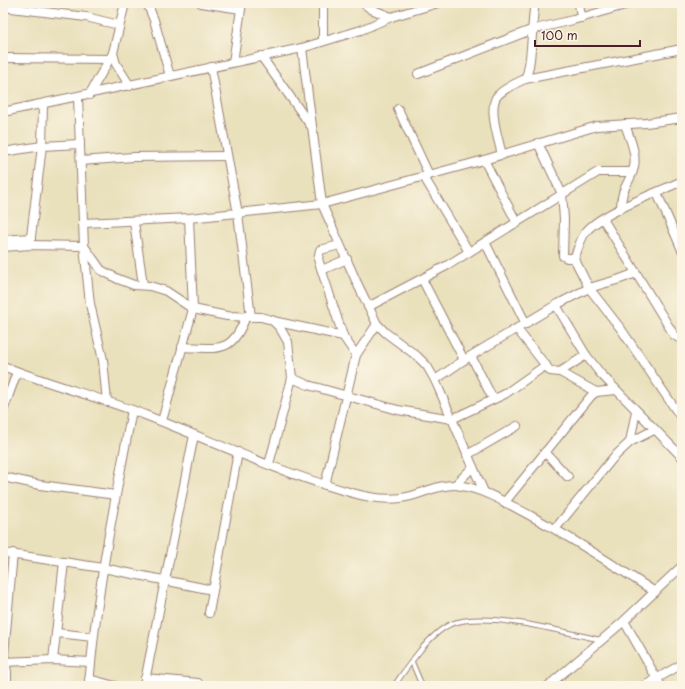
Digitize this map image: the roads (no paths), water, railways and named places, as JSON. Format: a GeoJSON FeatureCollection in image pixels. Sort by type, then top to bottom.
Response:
{"type":"FeatureCollection","features":[{"type":"Feature","properties":{"kind":"street"},"geometry":{"type":"LineString","coordinates":[[89,95],[111,56],[125,3]]}},
{"type":"Feature","properties":{"kind":"street"},"geometry":{"type":"LineString","coordinates":[[147,3],[154,20],[170,76]]}},
{"type":"Feature","properties":{"kind":"street"},"geometry":{"type":"LineString","coordinates":[[201,3],[241,6],[233,62]]}},
{"type":"Feature","properties":{"kind":"street"},"geometry":{"type":"LineString","coordinates":[[322,3],[323,40]]}},
{"type":"Feature","properties":{"kind":"street"},"geometry":{"type":"LineString","coordinates":[[363,3],[371,9],[391,17]]}},
{"type":"Feature","properties":{"kind":"street"},"geometry":{"type":"LineString","coordinates":[[3,112],[43,105],[302,48],[323,40],[361,30],[412,7],[438,3]]}},
{"type":"Feature","properties":{"kind":"street"},"geometry":{"type":"LineString","coordinates":[[525,79],[528,71],[531,30],[535,3]]}},
{"type":"Feature","properties":{"kind":"street"},"geometry":{"type":"LineString","coordinates":[[579,3],[581,18]]}},
{"type":"Feature","properties":{"kind":"street"},"geometry":{"type":"LineString","coordinates":[[418,74],[531,30],[581,18],[632,3]]}},
{"type":"Feature","properties":{"kind":"street"},"geometry":{"type":"LineString","coordinates":[[3,7],[86,17],[119,25]]}},
{"type":"Feature","properties":{"kind":"street"},"geometry":{"type":"LineString","coordinates":[[302,48],[322,204],[377,324],[386,333],[417,356],[427,366],[435,380],[484,492]]}},
{"type":"Feature","properties":{"kind":"street"},"geometry":{"type":"LineString","coordinates":[[502,156],[494,120],[494,102],[498,94],[525,79],[682,49]]}},
{"type":"Feature","properties":{"kind":"street"},"geometry":{"type":"LineString","coordinates":[[3,58],[111,56]]}},
{"type":"Feature","properties":{"kind":"street"},"geometry":{"type":"LineString","coordinates":[[111,56],[130,86]]}},
{"type":"Feature","properties":{"kind":"street"},"geometry":{"type":"LineString","coordinates":[[261,56],[311,127]]}},
{"type":"Feature","properties":{"kind":"street"},"geometry":{"type":"LineString","coordinates":[[182,347],[222,347],[229,345],[249,316],[238,214],[226,156],[211,67]]}},
{"type":"Feature","properties":{"kind":"street"},"geometry":{"type":"LineString","coordinates":[[78,97],[84,246],[90,304],[103,360],[106,402]]}},
{"type":"Feature","properties":{"kind":"street"},"geometry":{"type":"LineString","coordinates":[[30,242],[42,146],[43,105]]}},
{"type":"Feature","properties":{"kind":"street"},"geometry":{"type":"LineString","coordinates":[[398,109],[426,176],[469,252]]}},
{"type":"Feature","properties":{"kind":"street"},"geometry":{"type":"LineString","coordinates":[[84,223],[134,222],[189,218],[322,204],[502,156],[538,143],[597,126],[682,118]]}},
{"type":"Feature","properties":{"kind":"street"},"geometry":{"type":"LineString","coordinates":[[621,208],[622,191],[632,172],[634,155],[625,124]]}},
{"type":"Feature","properties":{"kind":"street"},"geometry":{"type":"LineString","coordinates":[[538,143],[562,194],[564,219],[563,256],[574,258]]}},
{"type":"Feature","properties":{"kind":"street"},"geometry":{"type":"LineString","coordinates":[[3,152],[42,146],[80,144]]}},
{"type":"Feature","properties":{"kind":"street"},"geometry":{"type":"LineString","coordinates":[[81,161],[133,157],[226,156]]}},
{"type":"Feature","properties":{"kind":"street"},"geometry":{"type":"LineString","coordinates":[[484,160],[516,223]]}},
{"type":"Feature","properties":{"kind":"street"},"geometry":{"type":"LineString","coordinates":[[368,307],[422,279],[469,252],[598,172],[632,172]]}},
{"type":"Feature","properties":{"kind":"street"},"geometry":{"type":"LineString","coordinates":[[682,181],[621,208],[589,228],[584,234],[574,258],[589,288],[622,329],[682,419]]}},
{"type":"Feature","properties":{"kind":"street"},"geometry":{"type":"LineString","coordinates":[[657,193],[682,250]]}},
{"type":"Feature","properties":{"kind":"street"},"geometry":{"type":"LineString","coordinates":[[162,421],[194,309],[189,218]]}},
{"type":"Feature","properties":{"kind":"street"},"geometry":{"type":"LineString","coordinates":[[603,220],[674,335],[682,340]]}},
{"type":"Feature","properties":{"kind":"street"},"geometry":{"type":"LineString","coordinates":[[134,222],[143,285]]}},
{"type":"Feature","properties":{"kind":"street"},"geometry":{"type":"LineString","coordinates":[[3,240],[84,246]]}},
{"type":"Feature","properties":{"kind":"street"},"geometry":{"type":"LineString","coordinates":[[3,247],[30,242]]}},
{"type":"Feature","properties":{"kind":"street"},"geometry":{"type":"LineString","coordinates":[[485,242],[526,324]]}},
{"type":"Feature","properties":{"kind":"street"},"geometry":{"type":"LineString","coordinates":[[340,245],[320,250],[318,260],[343,336],[356,355]]}},
{"type":"Feature","properties":{"kind":"street"},"geometry":{"type":"LineString","coordinates":[[84,246],[101,270],[118,279],[166,291],[194,309],[215,314],[261,317],[343,336]]}},
{"type":"Feature","properties":{"kind":"street"},"geometry":{"type":"LineString","coordinates":[[322,270],[347,259]]}},
{"type":"Feature","properties":{"kind":"street"},"geometry":{"type":"LineString","coordinates":[[435,380],[468,358],[556,305],[589,288],[636,273]]}},
{"type":"Feature","properties":{"kind":"street"},"geometry":{"type":"LineString","coordinates":[[422,279],[493,399]]}},
{"type":"Feature","properties":{"kind":"street"},"geometry":{"type":"LineString","coordinates":[[556,305],[586,355],[616,390],[682,457]]}},
{"type":"Feature","properties":{"kind":"street"},"geometry":{"type":"LineString","coordinates":[[269,464],[285,398],[292,378],[288,342],[280,328],[272,320]]}},
{"type":"Feature","properties":{"kind":"street"},"geometry":{"type":"LineString","coordinates":[[325,485],[356,355],[377,324]]}},
{"type":"Feature","properties":{"kind":"street"},"geometry":{"type":"LineString","coordinates":[[517,329],[550,371],[560,372],[596,392],[616,390]]}},
{"type":"Feature","properties":{"kind":"street"},"geometry":{"type":"LineString","coordinates":[[560,372],[586,355]]}},
{"type":"Feature","properties":{"kind":"street"},"geometry":{"type":"LineString","coordinates":[[292,378],[308,385],[398,410],[452,420],[505,394],[546,365]]}},
{"type":"Feature","properties":{"kind":"street"},"geometry":{"type":"LineString","coordinates":[[3,366],[162,421],[325,485],[370,497],[390,499],[410,496],[432,488],[455,485],[484,492],[555,529],[655,592]]}},
{"type":"Feature","properties":{"kind":"street"},"geometry":{"type":"LineString","coordinates":[[3,411],[17,372]]}},
{"type":"Feature","properties":{"kind":"street"},"geometry":{"type":"LineString","coordinates":[[504,503],[568,422],[596,392]]}},
{"type":"Feature","properties":{"kind":"street"},"geometry":{"type":"LineString","coordinates":[[115,686],[89,683],[90,662],[103,568],[132,410]]}},
{"type":"Feature","properties":{"kind":"street"},"geometry":{"type":"LineString","coordinates":[[630,442],[636,411]]}},
{"type":"Feature","properties":{"kind":"street"},"geometry":{"type":"LineString","coordinates":[[467,455],[517,426]]}},
{"type":"Feature","properties":{"kind":"street"},"geometry":{"type":"LineString","coordinates":[[555,529],[612,458],[630,442],[654,430]]}},
{"type":"Feature","properties":{"kind":"street"},"geometry":{"type":"LineString","coordinates":[[194,434],[145,682],[198,683]]}},
{"type":"Feature","properties":{"kind":"street"},"geometry":{"type":"LineString","coordinates":[[209,613],[238,452]]}},
{"type":"Feature","properties":{"kind":"street"},"geometry":{"type":"LineString","coordinates":[[545,452],[568,477]]}},
{"type":"Feature","properties":{"kind":"street"},"geometry":{"type":"LineString","coordinates":[[455,485],[472,467]]}},
{"type":"Feature","properties":{"kind":"street"},"geometry":{"type":"LineString","coordinates":[[3,478],[40,485],[116,495]]}},
{"type":"Feature","properties":{"kind":"street"},"geometry":{"type":"LineString","coordinates":[[3,553],[13,553],[103,568],[164,582],[212,590]]}},
{"type":"Feature","properties":{"kind":"street"},"geometry":{"type":"LineString","coordinates":[[7,686],[4,654],[13,553]]}},
{"type":"Feature","properties":{"kind":"street"},"geometry":{"type":"LineString","coordinates":[[53,660],[64,562]]}},
{"type":"Feature","properties":{"kind":"street"},"geometry":{"type":"LineString","coordinates":[[548,686],[624,621],[682,566]]}},
{"type":"Feature","properties":{"kind":"street"},"geometry":{"type":"LineString","coordinates":[[624,621],[659,682]]}},
{"type":"Feature","properties":{"kind":"street"},"geometry":{"type":"LineString","coordinates":[[57,632],[93,637]]}},
{"type":"Feature","properties":{"kind":"street"},"geometry":{"type":"LineString","coordinates":[[4,662],[53,660],[90,662]]}},
{"type":"Feature","properties":{"kind":"street"},"geometry":{"type":"LineString","coordinates":[[644,686],[659,682],[682,664]]}},
{"type":"Feature","properties":{"kind":"lane"},"geometry":{"type":"LineString","coordinates":[[394,686],[433,636],[451,624],[476,619],[517,623],[601,640]]}},
{"type":"Feature","properties":{"kind":"lane"},"geometry":{"type":"LineString","coordinates":[[412,662],[422,686]]}}]}
